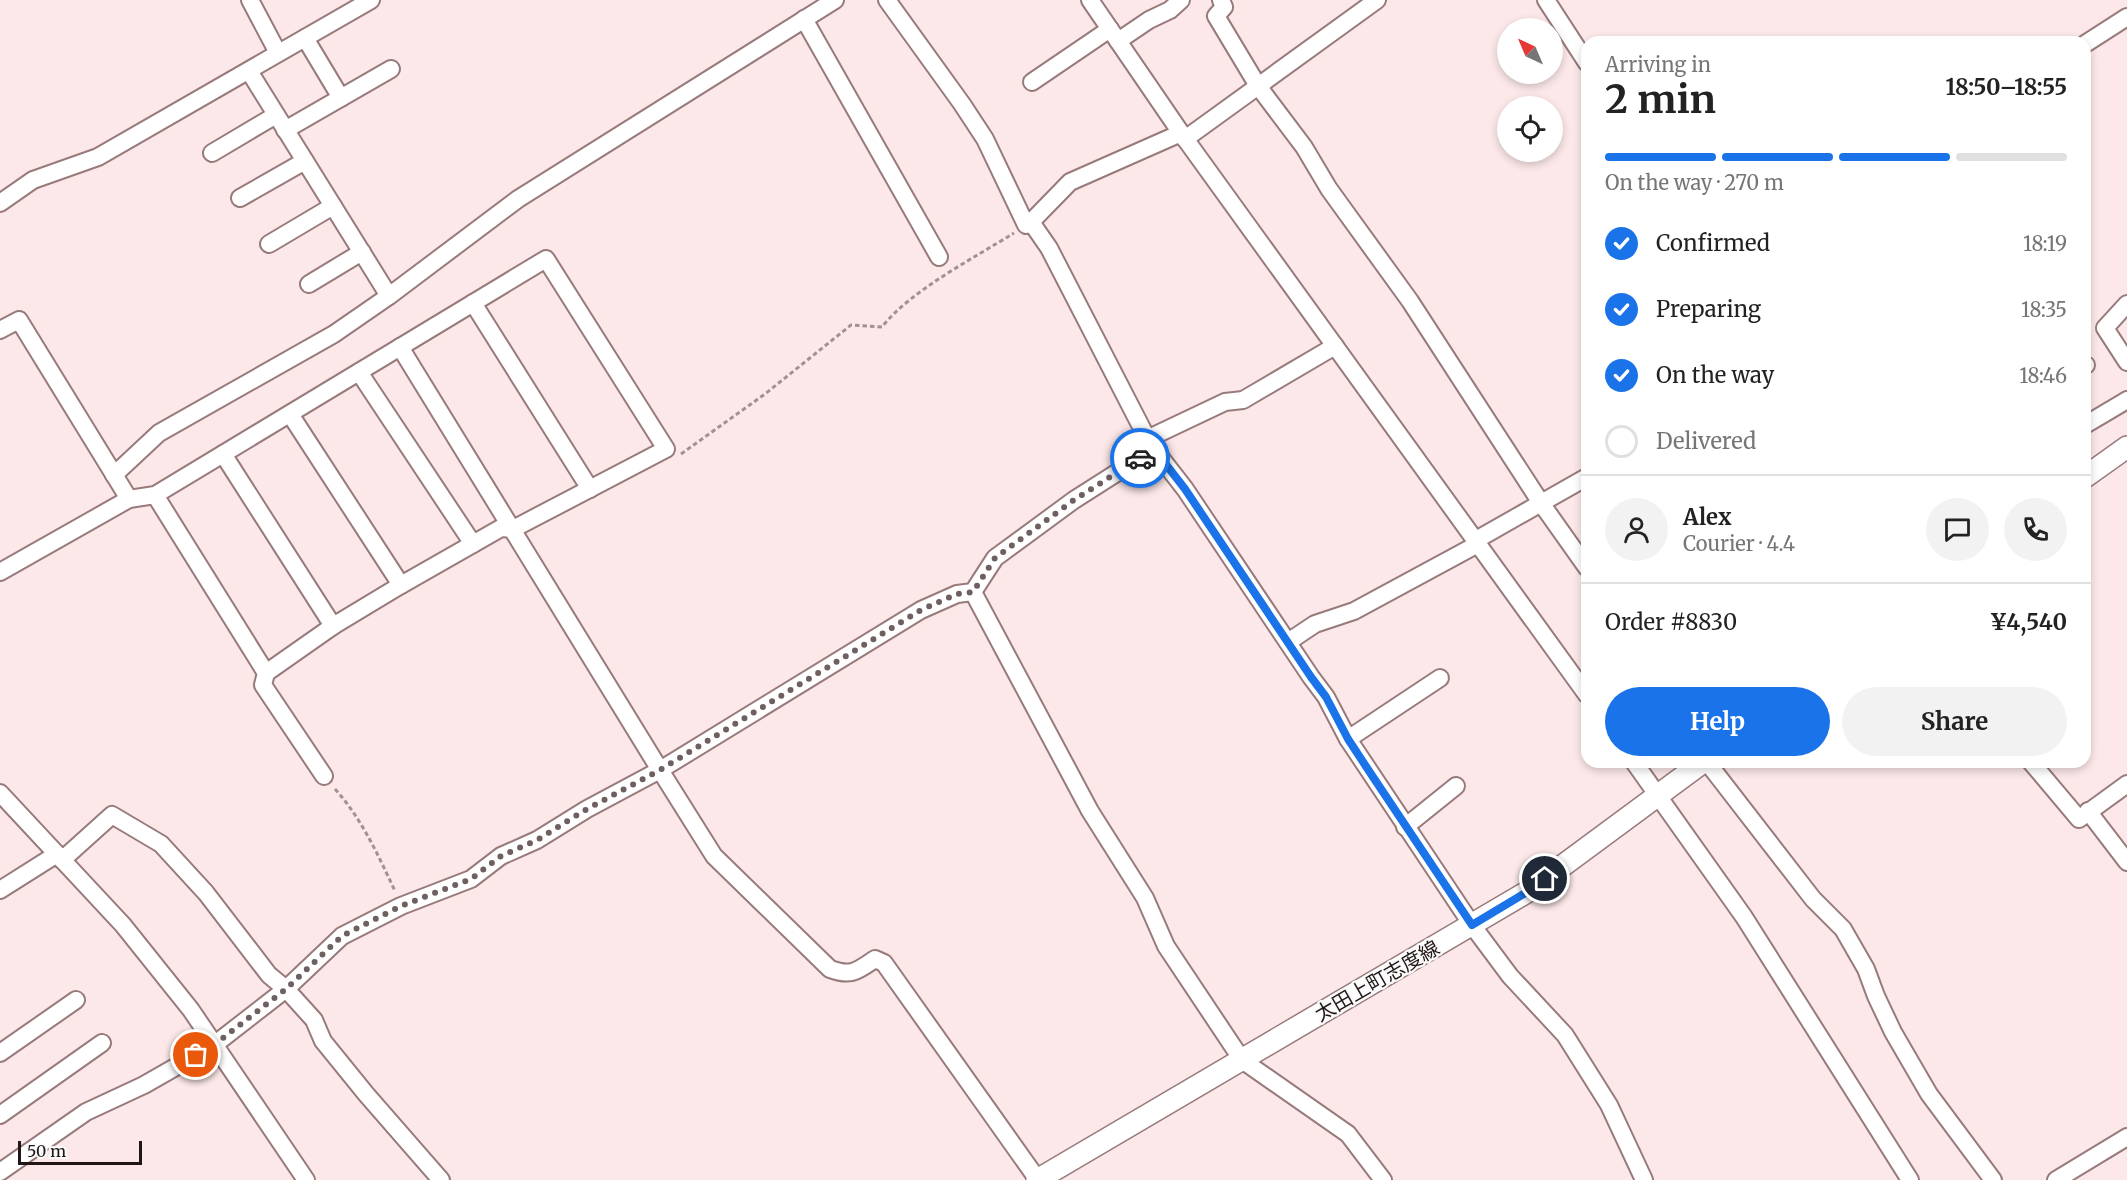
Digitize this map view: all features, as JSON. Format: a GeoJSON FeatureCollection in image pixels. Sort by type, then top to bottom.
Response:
{"type":"FeatureCollection","features":[{"type":"Feature","properties":{"kind":"main road"},"geometry":{"type":"LineString","coordinates":[[2091,473],[2127,447]]}},
{"type":"Feature","properties":{"kind":"main road","name":"太田上町志度線"},"geometry":{"type":"LineString","coordinates":[[1037,1180],[1527,892],[1695,768]]}},
{"type":"Feature","properties":{"kind":"street"},"geometry":{"type":"LineString","coordinates":[[250,0],[278,53]]}},
{"type":"Feature","properties":{"kind":"street"},"geometry":{"type":"LineString","coordinates":[[0,203],[33,180],[98,158],[371,0]]}},
{"type":"Feature","properties":{"kind":"street"},"geometry":{"type":"LineString","coordinates":[[114,475],[159,433],[334,334],[389,296],[518,199],[835,0]]}},
{"type":"Feature","properties":{"kind":"street"},"geometry":{"type":"LineString","coordinates":[[887,0],[962,104],[985,140],[1026,225]]}},
{"type":"Feature","properties":{"kind":"street"},"geometry":{"type":"LineString","coordinates":[[1090,0],[1183,136],[1581,687]]}},
{"type":"Feature","properties":{"kind":"street"},"geometry":{"type":"LineString","coordinates":[[1032,82],[1114,35],[1170,10],[1181,0]]}},
{"type":"Feature","properties":{"kind":"street"},"geometry":{"type":"LineString","coordinates":[[1221,0],[1224,7],[1216,16],[1258,86],[1304,147],[1329,189],[1410,301],[1541,503],[1581,560]]}},
{"type":"Feature","properties":{"kind":"street"},"geometry":{"type":"LineString","coordinates":[[1377,0],[1258,86],[1183,136],[1070,182],[1031,222],[1049,248],[1150,444],[1185,489],[1326,697],[1348,739],[1472,925],[1510,976],[1565,1035],[1609,1105],[1644,1180]]}},
{"type":"Feature","properties":{"kind":"street"},"geometry":{"type":"LineString","coordinates":[[1546,0],[1581,54]]}},
{"type":"Feature","properties":{"kind":"street"},"geometry":{"type":"LineString","coordinates":[[2091,40],[2127,17]]}},
{"type":"Feature","properties":{"kind":"street"},"geometry":{"type":"LineString","coordinates":[[804,19],[939,257]]}},
{"type":"Feature","properties":{"kind":"street"},"geometry":{"type":"LineString","coordinates":[[305,38],[341,98]]}},
{"type":"Feature","properties":{"kind":"street"},"geometry":{"type":"LineString","coordinates":[[212,153],[341,98],[392,69]]}},
{"type":"Feature","properties":{"kind":"street"},"geometry":{"type":"LineString","coordinates":[[249,71],[389,296]]}},
{"type":"Feature","properties":{"kind":"street"},"geometry":{"type":"LineString","coordinates":[[240,198],[305,161]]}},
{"type":"Feature","properties":{"kind":"street"},"geometry":{"type":"LineString","coordinates":[[268,244],[333,206]]}},
{"type":"Feature","properties":{"kind":"street"},"geometry":{"type":"LineString","coordinates":[[309,285],[362,252]]}},
{"type":"Feature","properties":{"kind":"street"},"geometry":{"type":"LineString","coordinates":[[0,572],[129,500],[155,495],[546,259],[666,449],[513,529],[501,528],[333,626],[267,673],[263,685],[324,776]]}},
{"type":"Feature","properties":{"kind":"street"},"geometry":{"type":"LineString","coordinates":[[472,303],[590,489]]}},
{"type":"Feature","properties":{"kind":"street"},"geometry":{"type":"LineString","coordinates":[[2127,304],[2105,328],[2127,362]]}},
{"type":"Feature","properties":{"kind":"street"},"geometry":{"type":"LineString","coordinates":[[0,330],[19,320],[129,500]]}},
{"type":"Feature","properties":{"kind":"street"},"geometry":{"type":"LineString","coordinates":[[2,1167],[86,1112],[144,1085],[214,1045],[286,989],[342,936],[401,906],[471,879],[501,856],[537,840],[587,809],[660,770],[921,610],[957,594],[973,592],[995,558],[1150,444],[1225,402],[1243,400],[1335,346]]}},
{"type":"Feature","properties":{"kind":"street"},"geometry":{"type":"LineString","coordinates":[[400,347],[714,856],[830,969],[843,974],[854,972],[875,959],[884,963],[1037,1180]]}},
{"type":"Feature","properties":{"kind":"street"},"geometry":{"type":"LineString","coordinates":[[359,372],[473,544]]}},
{"type":"Feature","properties":{"kind":"street"},"geometry":{"type":"LineString","coordinates":[[2091,421],[2127,400]]}},
{"type":"Feature","properties":{"kind":"street"},"geometry":{"type":"LineString","coordinates":[[290,414],[401,585]]}},
{"type":"Feature","properties":{"kind":"street"},"geometry":{"type":"LineString","coordinates":[[223,454],[333,626]]}},
{"type":"Feature","properties":{"kind":"street"},"geometry":{"type":"LineString","coordinates":[[1288,642],[1315,624],[1354,611],[1581,480]]}},
{"type":"Feature","properties":{"kind":"street"},"geometry":{"type":"LineString","coordinates":[[155,495],[267,673]]}},
{"type":"Feature","properties":{"kind":"street"},"geometry":{"type":"LineString","coordinates":[[973,592],[1002,650],[1090,810],[1145,898],[1166,946],[1242,1060],[1348,1134],[1383,1180]]}},
{"type":"Feature","properties":{"kind":"street"},"geometry":{"type":"LineString","coordinates":[[1348,739],[1440,678]]}},
{"type":"Feature","properties":{"kind":"street"},"geometry":{"type":"LineString","coordinates":[[1638,768],[1744,916],[1910,1180]]}},
{"type":"Feature","properties":{"kind":"street"},"geometry":{"type":"LineString","coordinates":[[1706,768],[1813,899],[1843,929],[1866,969],[1893,1032],[1929,1094],[1993,1180]]}},
{"type":"Feature","properties":{"kind":"street"},"geometry":{"type":"LineString","coordinates":[[2036,768],[2079,819],[2127,784]]}},
{"type":"Feature","properties":{"kind":"street"},"geometry":{"type":"LineString","coordinates":[[1405,827],[1456,786]]}},
{"type":"Feature","properties":{"kind":"street"},"geometry":{"type":"LineString","coordinates":[[0,793],[123,925],[191,1010],[306,1180]]}},
{"type":"Feature","properties":{"kind":"street"},"geometry":{"type":"LineString","coordinates":[[2088,811],[2127,862]]}},
{"type":"Feature","properties":{"kind":"street"},"geometry":{"type":"LineString","coordinates":[[0,890],[59,857],[112,816],[161,844],[206,893],[269,975],[286,989],[314,1020],[323,1041],[441,1180]]}},
{"type":"Feature","properties":{"kind":"street"},"geometry":{"type":"LineString","coordinates":[[0,1053],[76,1000]]}},
{"type":"Feature","properties":{"kind":"street"},"geometry":{"type":"LineString","coordinates":[[0,1115],[102,1043]]}},
{"type":"Feature","properties":{"kind":"street"},"geometry":{"type":"LineString","coordinates":[[2056,1180],[2127,1137]]}},
{"type":"Feature","properties":{"kind":"path"},"geometry":{"type":"LineString","coordinates":[[681,453],[765,394],[851,326],[882,327],[902,306],[1026,225]]}},
{"type":"Feature","properties":{"kind":"path"},"geometry":{"type":"LineString","coordinates":[[324,776],[345,800],[370,839],[401,906]]}},
{"type":"Feature","properties":{"kind":"way so far"},"geometry":{"type":"LineString","coordinates":[[196,1055],[214,1045],[286,989],[342,936],[401,906],[471,879],[501,856],[537,840],[587,809],[660,770],[921,610],[957,594],[973,592],[995,558],[1074,500],[1140,458]]}},
{"type":"Feature","properties":{"kind":"route"},"geometry":{"type":"LineString","coordinates":[[1140,458],[1154,449],[1185,489],[1326,697],[1348,739],[1472,925],[1545,879]]}}]}
